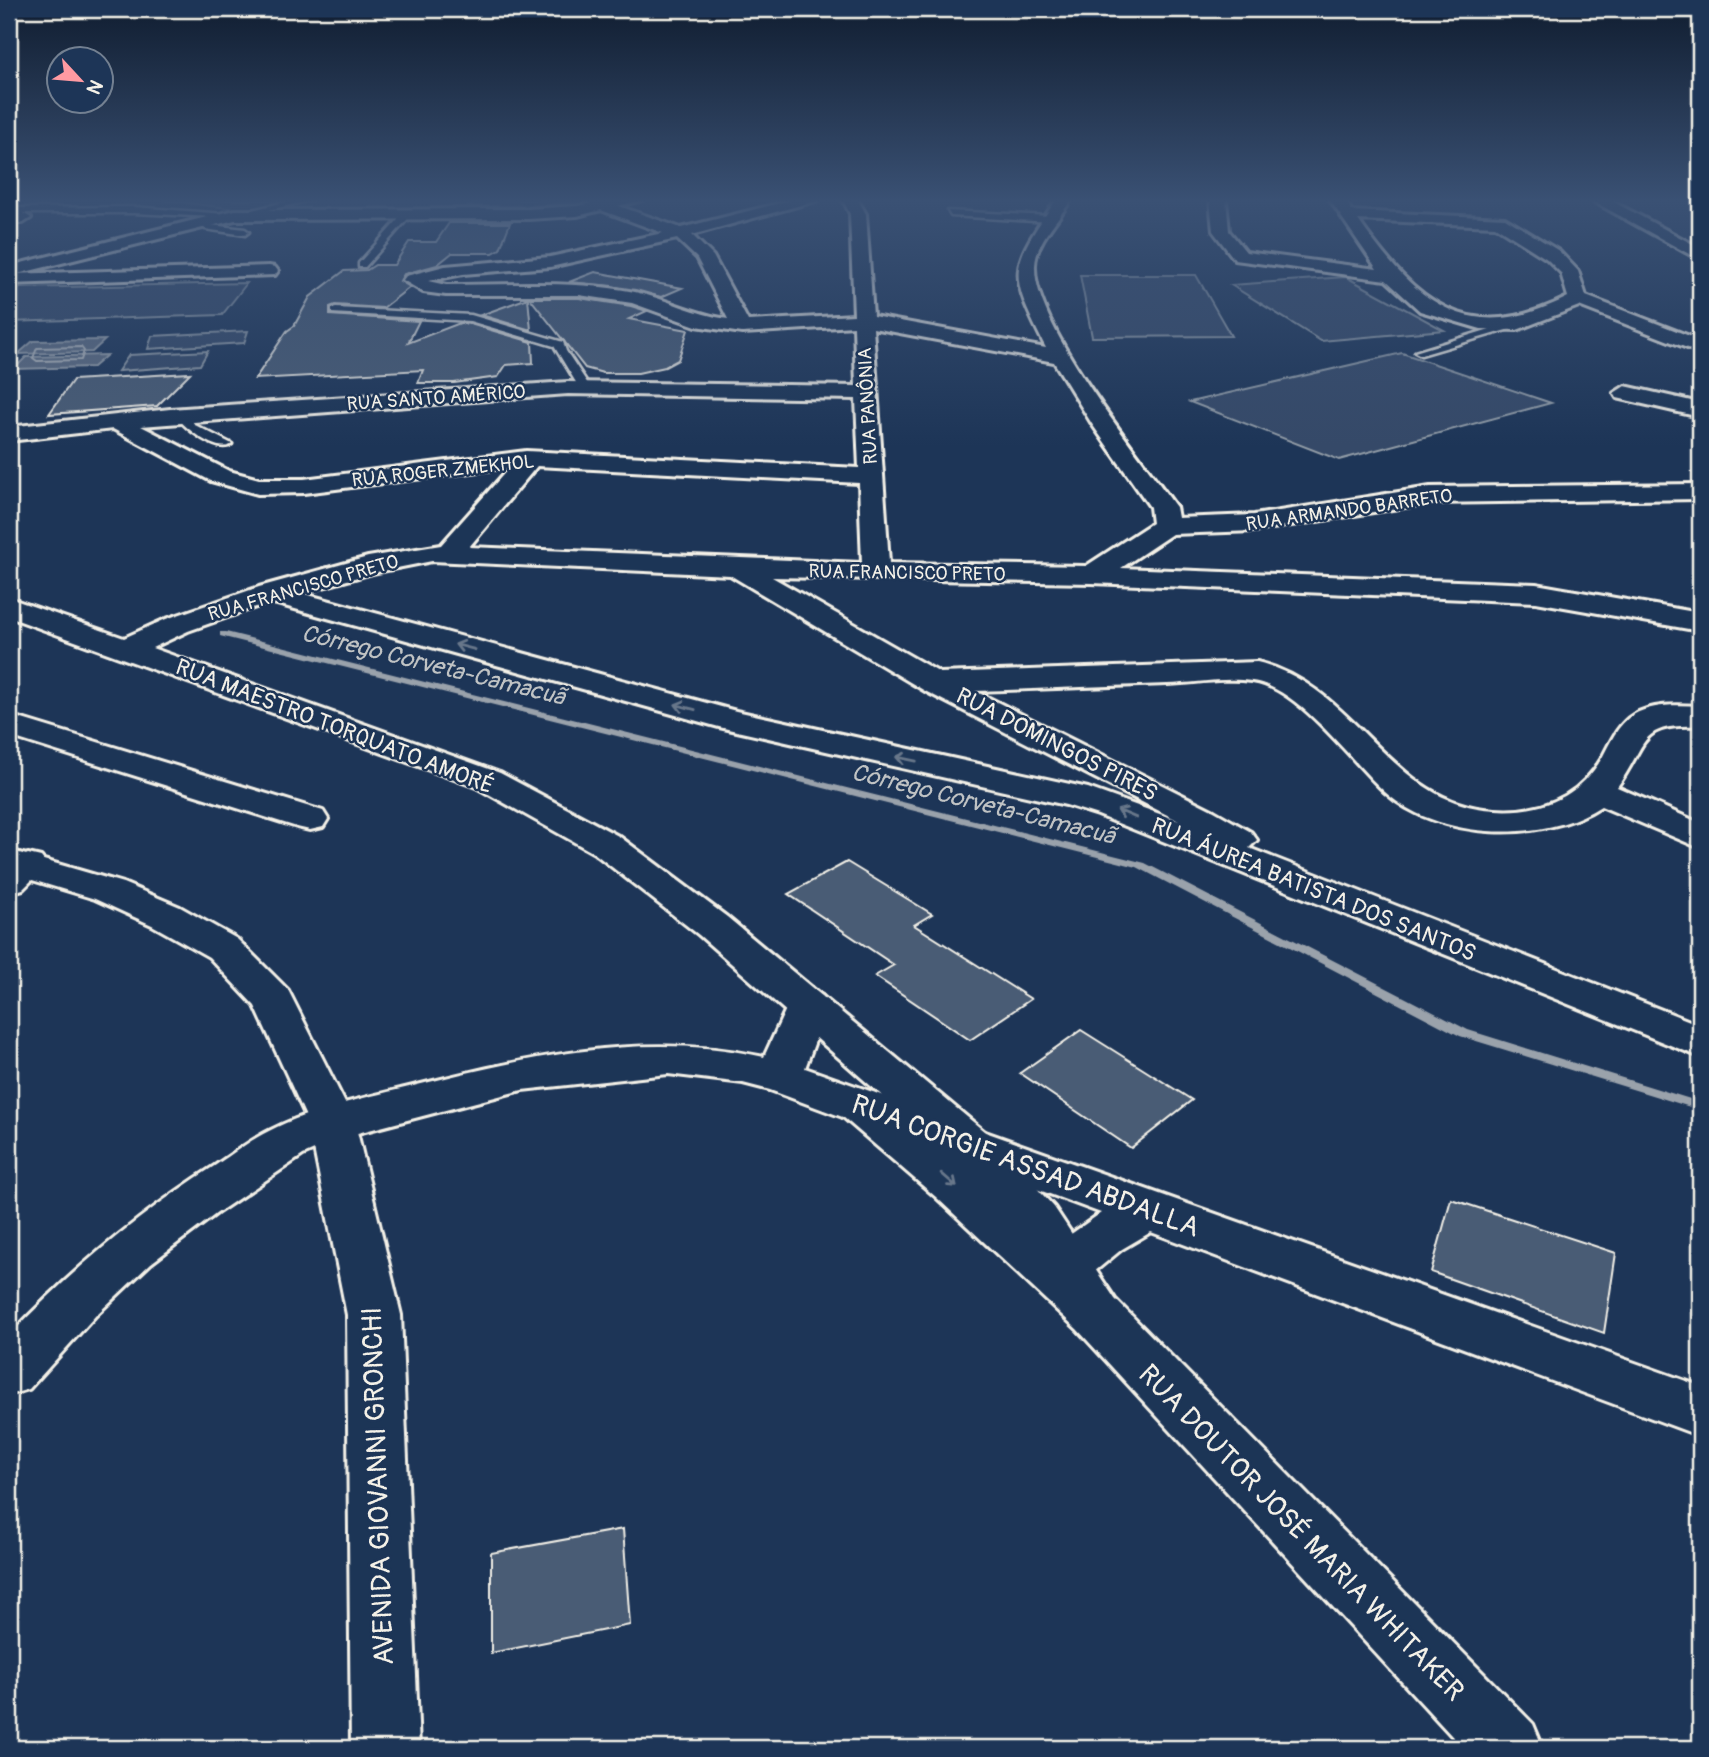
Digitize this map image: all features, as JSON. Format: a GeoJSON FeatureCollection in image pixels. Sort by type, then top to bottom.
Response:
{"type":"FeatureCollection","features":[{"type":"Feature","properties":{"kind":"street"},"geometry":{"type":"LineString","coordinates":[[416,282],[429,288],[446,290],[579,290],[635,298],[703,322],[742,327],[863,320],[1061,357]]}},
{"type":"Feature","properties":{"kind":"street"},"geometry":{"type":"LineString","coordinates":[[718,282],[742,327]]}},
{"type":"Feature","properties":{"kind":"street","name":"RUA PANÔNIA"},"geometry":{"type":"LineString","coordinates":[[861,282],[876,571]]}},
{"type":"Feature","properties":{"kind":"street"},"geometry":{"type":"LineString","coordinates":[[1027,282],[1061,357],[1163,507],[1166,526],[1092,575]]}},
{"type":"Feature","properties":{"kind":"street"},"geometry":{"type":"LineString","coordinates":[[1399,282],[1418,302],[1443,314],[1516,324],[1578,299],[1700,346]]}},
{"type":"Feature","properties":{"kind":"street"},"geometry":{"type":"LineString","coordinates":[[1573,282],[1578,299]]}},
{"type":"Feature","properties":{"kind":"street","name":"RUA SANTO AMÉRICO"},"geometry":{"type":"LineString","coordinates":[[9,434],[182,415],[583,387],[865,394]]}},
{"type":"Feature","properties":{"kind":"street"},"geometry":{"type":"LineString","coordinates":[[1625,393],[1700,410]]}},
{"type":"Feature","properties":{"kind":"street","name":"RUA ROGER ZMEKHOL"},"geometry":{"type":"LineString","coordinates":[[114,421],[124,429],[220,476],[258,487],[304,486],[531,458],[871,476]]}},
{"type":"Feature","properties":{"kind":"street"},"geometry":{"type":"LineString","coordinates":[[449,553],[531,458]]}},
{"type":"Feature","properties":{"kind":"street","name":"RUA ARMANDO BARRETO"},"geometry":{"type":"LineString","coordinates":[[1166,526],[1254,523],[1430,495],[1700,491]]}},
{"type":"Feature","properties":{"kind":"street","name":"RUA FRANCISCO PRETO"},"geometry":{"type":"LineString","coordinates":[[127,648],[177,625],[269,593],[368,565],[409,556],[449,553],[739,572],[790,582],[876,571],[1092,575],[1536,593],[1700,622]]}},
{"type":"Feature","properties":{"kind":"street","name":"RUA DOMINGOS PIRES"},"geometry":{"type":"LineString","coordinates":[[790,582],[935,683],[1091,758],[1190,811],[1327,893]]}},
{"type":"Feature","properties":{"kind":"street","name":"RUA ÁUREA BATISTA DOS SANTOS"},"geometry":{"type":"LineString","coordinates":[[269,593],[731,720],[1075,796],[1111,807],[1700,1042]]}},
{"type":"Feature","properties":{"kind":"street"},"geometry":{"type":"LineString","coordinates":[[1536,593],[1700,596]]}},
{"type":"Feature","properties":{"kind":"street","name":"RUA MAESTRO TORQUATO AMORÉ"},"geometry":{"type":"LineString","coordinates":[[9,607],[488,780],[607,845],[713,926],[968,1144]]}},
{"type":"Feature","properties":{"kind":"street"},"geometry":{"type":"LineString","coordinates":[[935,683],[1242,669],[1257,671],[1294,689],[1324,711],[1403,790],[1444,810],[1505,822],[1553,815],[1597,791],[1613,769],[1625,741],[1650,718],[1679,713],[1700,716]]}},
{"type":"Feature","properties":{"kind":"street"},"geometry":{"type":"LineString","coordinates":[[9,725],[310,820]]}},
{"type":"Feature","properties":{"kind":"street"},"geometry":{"type":"LineString","coordinates":[[1597,791],[1700,837]]}},
{"type":"Feature","properties":{"kind":"street","name":"AVENIDA GIOVANNI GRONCHI"},"geometry":{"type":"LineString","coordinates":[[15,869],[108,891],[166,916],[223,948],[273,1000],[332,1123],[374,1315],[385,1748]]}},
{"type":"Feature","properties":{"kind":"street"},"geometry":{"type":"LineString","coordinates":[[779,1076],[807,1006]]}},
{"type":"Feature","properties":{"kind":"street","name":"RUA CORGIE ASSAD ABDALLA"},"geometry":{"type":"LineString","coordinates":[[9,1371],[77,1300],[133,1249],[199,1200],[286,1143],[332,1123],[522,1074],[668,1059],[743,1068],[779,1076],[1700,1410]]}},
{"type":"Feature","properties":{"kind":"street","name":"RUA DOUTOR JOSÉ MARIA WHITAKER"},"geometry":{"type":"LineString","coordinates":[[859,1105],[1080,1290],[1509,1748]]}},
{"type":"Feature","properties":{"kind":"street","name":"RUA DOUTOR JOSÉ MARIA WHITAKER"},"geometry":{"type":"LineString","coordinates":[[968,1144],[1036,1220],[1080,1290]]}},
{"type":"Feature","properties":{"kind":"street"},"geometry":{"type":"LineString","coordinates":[[1080,1290],[1104,1235],[1149,1209]]}},
{"type":"Feature","properties":{"kind":"lane"},"geometry":{"type":"LineString","coordinates":[[336,312],[471,318],[515,328],[559,344],[560,351],[583,387]]}},
{"type":"Feature","properties":{"kind":"lane"},"geometry":{"type":"LineString","coordinates":[[1421,352],[1516,324]]}},
{"type":"Feature","properties":{"kind":"lane"},"geometry":{"type":"LineString","coordinates":[[182,415],[191,428],[226,444]]}},
{"type":"Feature","properties":{"kind":"shaded area"},"geometry":{"type":"Polygon","coordinates":[[[1081,282],[1200,282],[1231,336],[1092,337],[1081,282]]]}},
{"type":"Feature","properties":{"kind":"shaded area"},"geometry":{"type":"Polygon","coordinates":[[[1355,282],[1444,330],[1321,341],[1231,285],[1355,282]]]}},
{"type":"Feature","properties":{"kind":"shaded area"},"geometry":{"type":"Polygon","coordinates":[[[247,283],[222,315],[9,322],[9,297],[20,288],[247,283]]]}},
{"type":"Feature","properties":{"kind":"shaded area"},"geometry":{"type":"Polygon","coordinates":[[[248,331],[244,343],[148,349],[152,336],[248,331]]]}},
{"type":"Feature","properties":{"kind":"shaded area"},"geometry":{"type":"Polygon","coordinates":[[[208,351],[200,365],[118,371],[129,355],[208,351]]]}},
{"type":"Feature","properties":{"kind":"shaded area"},"geometry":{"type":"Polygon","coordinates":[[[1402,353],[1551,403],[1339,460],[1190,402],[1402,353]]]}},
{"type":"Feature","properties":{"kind":"water"},"geometry":{"type":"Polygon","coordinates":[[[105,340],[92,352],[18,354],[33,341],[105,340]]]}},
{"type":"Feature","properties":{"kind":"water"},"geometry":{"type":"Polygon","coordinates":[[[107,355],[93,367],[14,369],[26,357],[107,355]]]}},
{"type":"Feature","properties":{"kind":"building"},"geometry":{"type":"Polygon","coordinates":[[[330,282],[402,282],[410,287],[383,308],[335,305],[330,307],[330,315],[419,321],[408,343],[460,323],[470,324],[532,342],[533,363],[506,365],[498,377],[454,383],[418,383],[423,370],[255,379],[287,331],[294,326],[310,297],[330,282]]]}},
{"type":"Feature","properties":{"kind":"building"},"geometry":{"type":"Polygon","coordinates":[[[569,282],[649,282],[682,288],[661,297],[612,286],[569,282]]]}},
{"type":"Feature","properties":{"kind":"building"},"geometry":{"type":"Polygon","coordinates":[[[528,298],[531,330],[481,315],[528,298]]]}},
{"type":"Feature","properties":{"kind":"building"},"geometry":{"type":"Polygon","coordinates":[[[530,298],[579,298],[631,306],[647,311],[629,319],[688,330],[678,360],[665,367],[638,373],[603,373],[585,368],[530,298]]]}},
{"type":"Feature","properties":{"kind":"building"},"geometry":{"type":"Polygon","coordinates":[[[190,373],[157,406],[49,414],[73,380],[190,373]]]}},
{"type":"Feature","properties":{"kind":"building"},"geometry":{"type":"Polygon","coordinates":[[[847,862],[932,914],[914,925],[1031,999],[970,1040],[875,976],[894,965],[788,894],[847,862]]]}},
{"type":"Feature","properties":{"kind":"building"},"geometry":{"type":"Polygon","coordinates":[[[1081,1030],[1192,1100],[1131,1148],[1020,1073],[1081,1030]]]}},
{"type":"Feature","properties":{"kind":"building"},"geometry":{"type":"Polygon","coordinates":[[[1451,1199],[1616,1253],[1604,1333],[1431,1272],[1451,1199]]]}},
{"type":"Feature","properties":{"kind":"building"},"geometry":{"type":"Polygon","coordinates":[[[623,1529],[630,1625],[491,1653],[491,1553],[623,1529]]]}},
{"type":"Feature","properties":{"kind":"waterway","name":"Córrego Corveta-Camacuã"},"geometry":{"type":"LineString","coordinates":[[223,634],[1141,865],[1464,1033],[1700,1106]]}}]}
